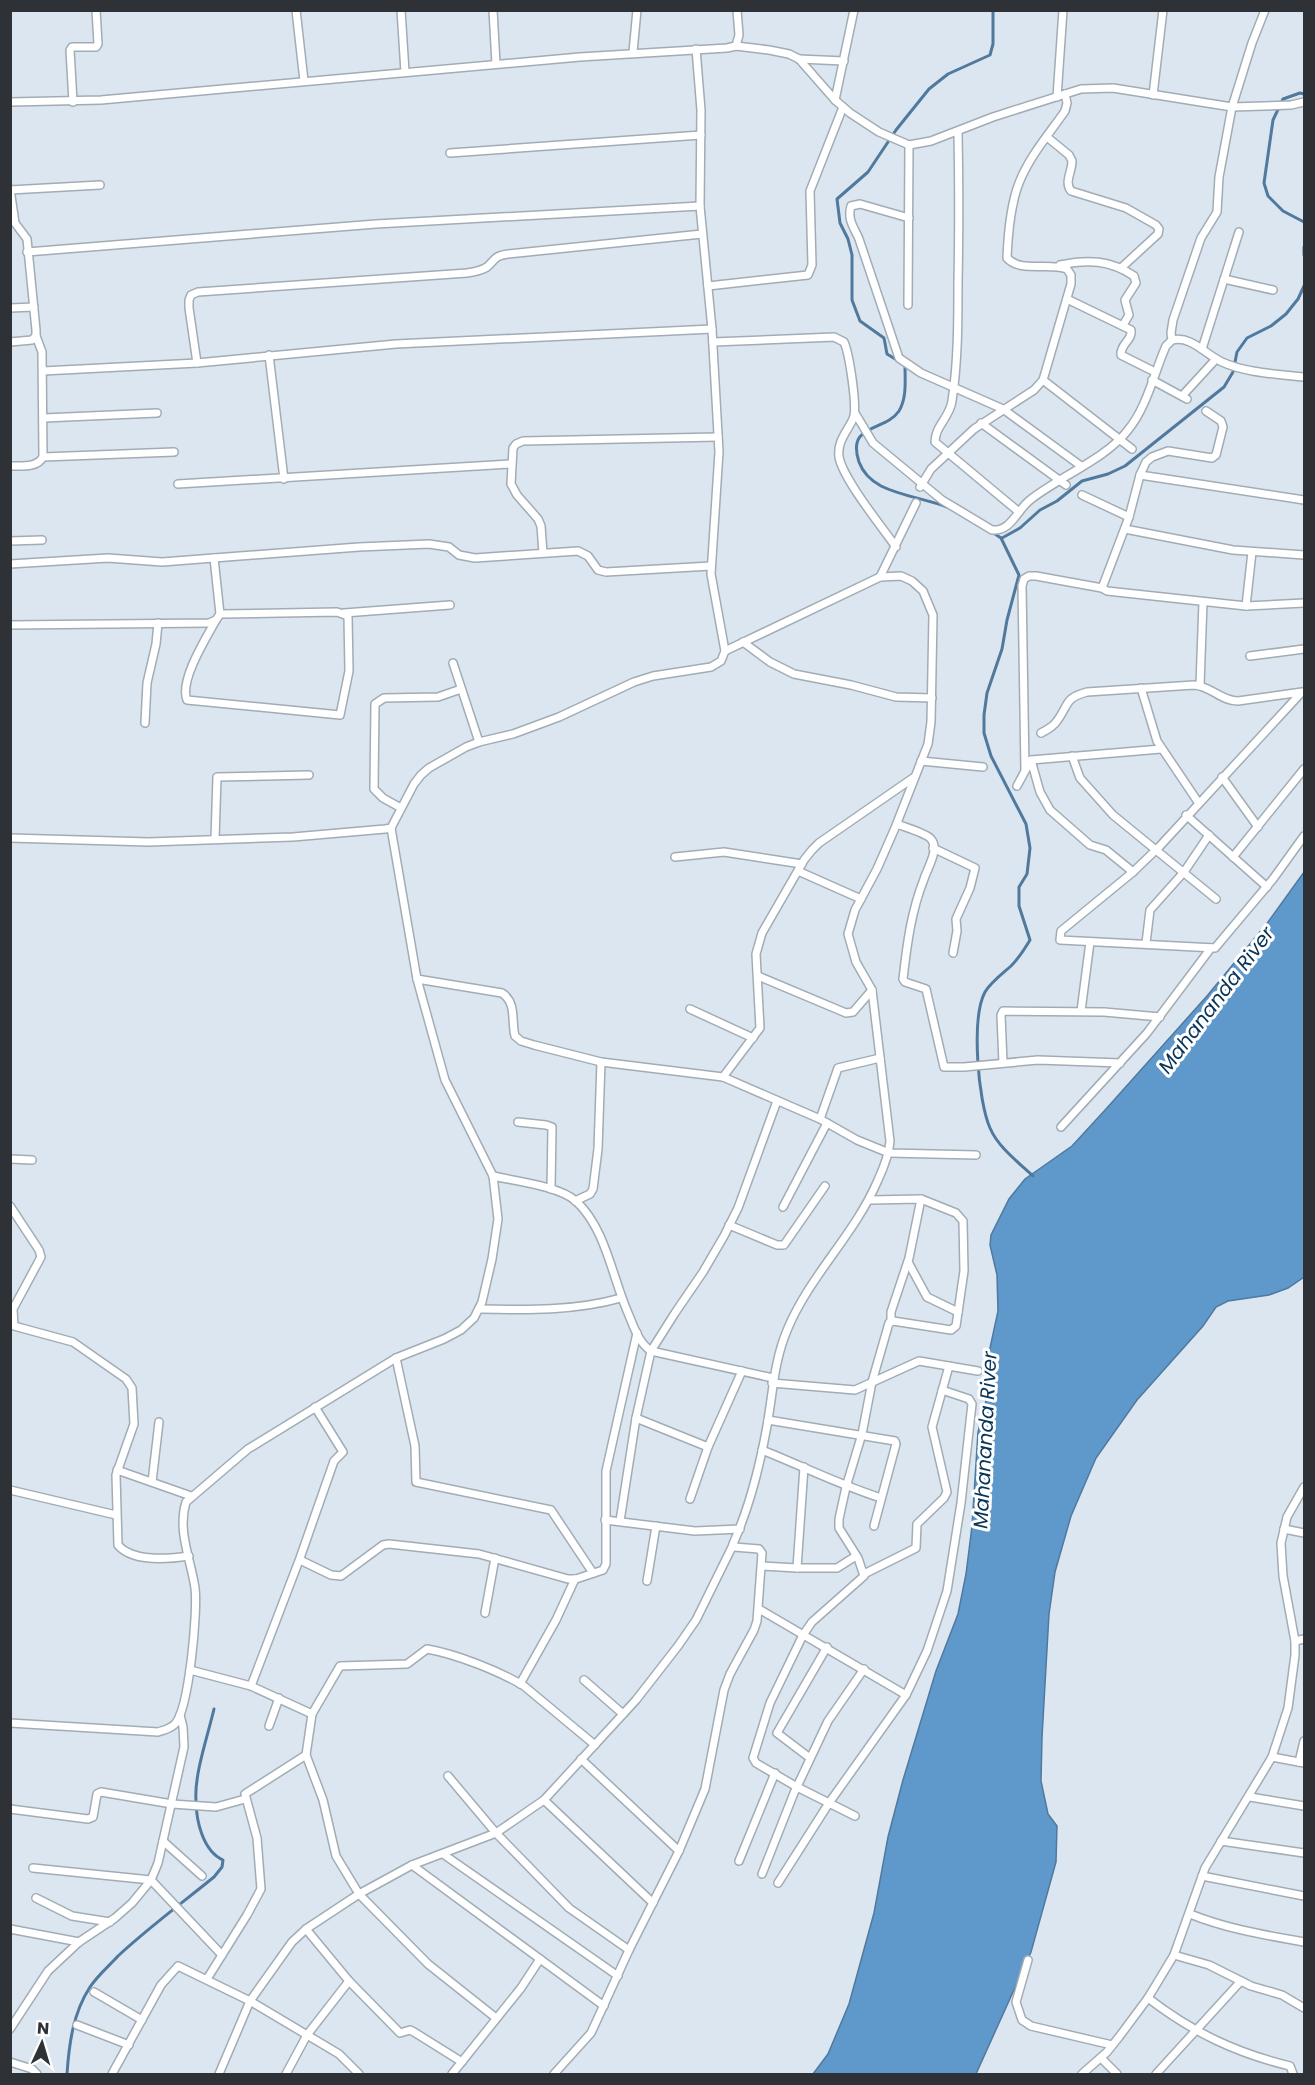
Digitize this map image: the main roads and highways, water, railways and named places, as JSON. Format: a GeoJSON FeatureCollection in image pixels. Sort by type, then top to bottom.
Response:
{"type":"FeatureCollection","features":[{"type":"Feature","properties":{"kind":"water","name":"Mahananda River"},"geometry":{"type":"Polygon","coordinates":[[[1304,872],[1304,1277],[1288,1288],[1269,1295],[1228,1301],[1216,1307],[1203,1326],[1137,1400],[1096,1458],[1071,1516],[1055,1572],[1049,1614],[1042,1737],[1041,1781],[1048,1814],[1057,1826],[1056,1862],[1031,1952],[976,2074],[813,2074],[828,2054],[849,2004],[874,1913],[888,1837],[903,1780],[936,1671],[958,1614],[972,1526],[978,1432],[990,1385],[990,1348],[998,1311],[997,1275],[990,1245],[991,1235],[1009,1199],[1025,1179],[1072,1146],[1106,1109],[1207,996],[1268,922],[1304,872]]]}},
{"type":"Feature","properties":{"kind":"waterway"},"geometry":{"type":"LineString","coordinates":[[947,507],[881,486],[867,476],[859,462],[856,449],[862,434],[893,418],[902,406],[905,365],[887,354],[884,338],[860,321],[852,300],[852,255],[848,239],[840,223],[837,199],[868,172],[896,130],[929,89],[948,74],[990,55],[993,44],[993,10]]}},
{"type":"Feature","properties":{"kind":"waterway"},"geometry":{"type":"LineString","coordinates":[[1304,94],[1300,93],[1283,99],[1273,120],[1264,183],[1268,196],[1283,211],[1304,222]]}},
{"type":"Feature","properties":{"kind":"waterway"},"geometry":{"type":"LineString","coordinates":[[1304,247],[1304,255]]}},
{"type":"Feature","properties":{"kind":"waterway"},"geometry":{"type":"LineString","coordinates":[[1002,538],[1020,528],[1040,510],[1057,501],[1082,481],[1108,474],[1125,466],[1224,387],[1233,372],[1237,352],[1247,338],[1271,326],[1286,314],[1298,299],[1304,286]]}},
{"type":"Feature","properties":{"kind":"waterway"},"geometry":{"type":"LineString","coordinates":[[992,532],[1001,538],[1019,575],[1002,649],[987,693],[984,733],[991,756],[1026,824],[1030,848],[1027,874],[1019,887],[1019,906],[1030,940],[1017,960],[993,981],[985,992],[978,1020],[979,1080],[990,1128],[1003,1148],[1033,1176]]}},
{"type":"Feature","properties":{"kind":"waterway"},"geometry":{"type":"LineString","coordinates":[[67,2074],[76,2018],[84,1997],[93,1983],[129,1946],[214,1877],[222,1867],[223,1860],[210,1850],[202,1834],[196,1808],[197,1779],[214,1709]]}}]}
